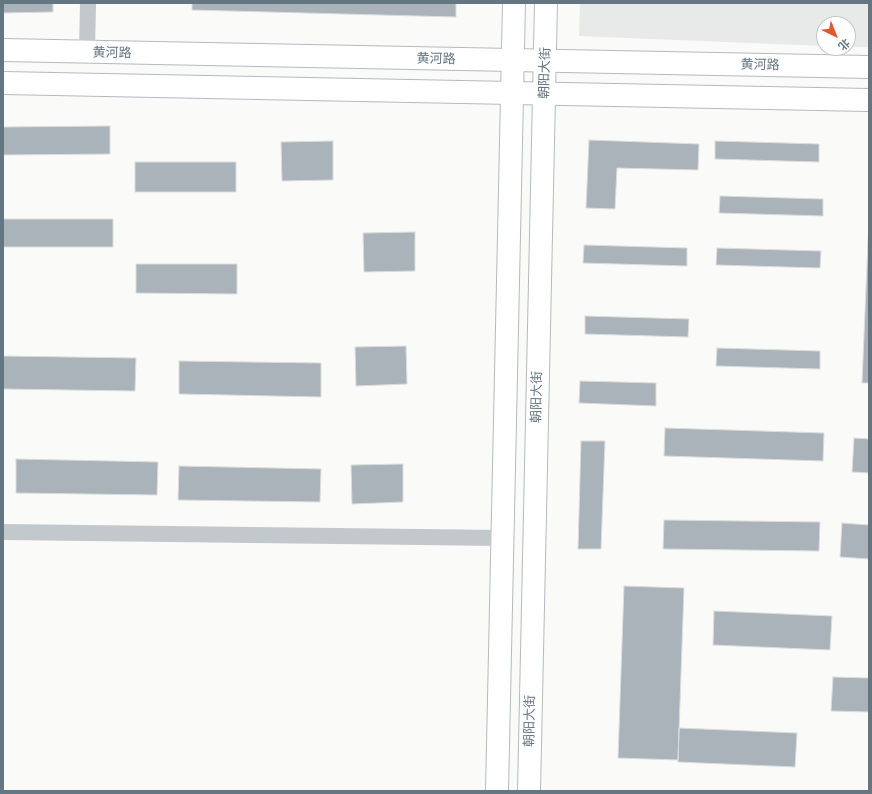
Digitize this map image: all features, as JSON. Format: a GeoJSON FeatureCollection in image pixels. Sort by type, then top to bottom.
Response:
{"type":"FeatureCollection","features":[{"type":"Feature","properties":{"kind":"main road"},"geometry":{"type":"LineString","coordinates":[[497,791],[514,3]]}},
{"type":"Feature","properties":{"kind":"main road","name":"朝阳大街"},"geometry":{"type":"LineString","coordinates":[[529,791],[546,3]]}},
{"type":"Feature","properties":{"kind":"main road","name":"黄河路"},"geometry":{"type":"LineString","coordinates":[[3,50],[869,67]]}},
{"type":"Feature","properties":{"kind":"main road"},"geometry":{"type":"LineString","coordinates":[[3,83],[869,100]]}},
{"type":"Feature","properties":{"kind":"street"},"geometry":{"type":"LineString","coordinates":[[87,52],[88,3]]}},
{"type":"Feature","properties":{"kind":"street"},"geometry":{"type":"LineString","coordinates":[[3,532],[503,538]]}},
{"type":"Feature","properties":{"kind":"shaded area"},"geometry":{"type":"Polygon","coordinates":[[[580,3],[869,3],[869,47],[856,47],[856,16],[816,16],[816,46],[579,36],[580,3]]]}},
{"type":"Feature","properties":{"kind":"building"},"geometry":{"type":"Polygon","coordinates":[[[3,3],[53,3],[53,12],[3,13],[3,3]]]}},
{"type":"Feature","properties":{"kind":"building"},"geometry":{"type":"Polygon","coordinates":[[[192,3],[456,3],[456,17],[192,10],[192,3]]]}},
{"type":"Feature","properties":{"kind":"building"},"geometry":{"type":"Polygon","coordinates":[[[110,126],[110,154],[3,155],[3,127],[110,126]]]}},
{"type":"Feature","properties":{"kind":"building"},"geometry":{"type":"Polygon","coordinates":[[[589,140],[699,144],[698,170],[617,168],[615,209],[586,208],[589,140]]]}},
{"type":"Feature","properties":{"kind":"building"},"geometry":{"type":"Polygon","coordinates":[[[333,141],[333,180],[282,181],[281,142],[333,141]]]}},
{"type":"Feature","properties":{"kind":"building"},"geometry":{"type":"Polygon","coordinates":[[[715,141],[819,144],[819,162],[715,159],[715,141]]]}},
{"type":"Feature","properties":{"kind":"building"},"geometry":{"type":"Polygon","coordinates":[[[135,162],[236,162],[236,192],[135,192],[135,162]]]}},
{"type":"Feature","properties":{"kind":"building"},"geometry":{"type":"Polygon","coordinates":[[[720,196],[823,199],[823,216],[719,213],[720,196]]]}},
{"type":"Feature","properties":{"kind":"building"},"geometry":{"type":"Polygon","coordinates":[[[869,216],[869,383],[862,383],[869,216]]]}},
{"type":"Feature","properties":{"kind":"building"},"geometry":{"type":"Polygon","coordinates":[[[3,219],[113,219],[113,247],[3,247],[3,219]]]}},
{"type":"Feature","properties":{"kind":"building"},"geometry":{"type":"Polygon","coordinates":[[[415,232],[415,271],[364,272],[363,233],[415,232]]]}},
{"type":"Feature","properties":{"kind":"building"},"geometry":{"type":"Polygon","coordinates":[[[584,245],[687,248],[687,266],[583,263],[584,245]]]}},
{"type":"Feature","properties":{"kind":"building"},"geometry":{"type":"Polygon","coordinates":[[[717,248],[821,251],[820,268],[716,265],[717,248]]]}},
{"type":"Feature","properties":{"kind":"building"},"geometry":{"type":"Polygon","coordinates":[[[136,264],[237,264],[237,294],[136,293],[136,264]]]}},
{"type":"Feature","properties":{"kind":"building"},"geometry":{"type":"Polygon","coordinates":[[[585,316],[689,319],[688,337],[585,334],[585,316]]]}},
{"type":"Feature","properties":{"kind":"building"},"geometry":{"type":"Polygon","coordinates":[[[406,346],[407,384],[356,386],[355,347],[406,346]]]}},
{"type":"Feature","properties":{"kind":"building"},"geometry":{"type":"Polygon","coordinates":[[[717,348],[820,351],[820,369],[716,366],[717,348]]]}},
{"type":"Feature","properties":{"kind":"building"},"geometry":{"type":"Polygon","coordinates":[[[3,356],[136,358],[135,391],[3,389],[3,356]]]}},
{"type":"Feature","properties":{"kind":"building"},"geometry":{"type":"Polygon","coordinates":[[[179,361],[321,363],[321,397],[179,394],[179,361]]]}},
{"type":"Feature","properties":{"kind":"building"},"geometry":{"type":"Polygon","coordinates":[[[580,381],[656,383],[656,406],[579,403],[580,381]]]}},
{"type":"Feature","properties":{"kind":"building"},"geometry":{"type":"Polygon","coordinates":[[[665,428],[824,433],[823,461],[664,456],[665,428]]]}},
{"type":"Feature","properties":{"kind":"building"},"geometry":{"type":"Polygon","coordinates":[[[854,438],[869,439],[869,473],[852,472],[854,438]]]}},
{"type":"Feature","properties":{"kind":"building"},"geometry":{"type":"Polygon","coordinates":[[[581,441],[605,441],[601,549],[578,549],[581,441]]]}},
{"type":"Feature","properties":{"kind":"building"},"geometry":{"type":"Polygon","coordinates":[[[16,459],[158,462],[157,495],[16,493],[16,459]]]}},
{"type":"Feature","properties":{"kind":"building"},"geometry":{"type":"Polygon","coordinates":[[[403,464],[403,502],[352,504],[351,465],[403,464]]]}},
{"type":"Feature","properties":{"kind":"building"},"geometry":{"type":"Polygon","coordinates":[[[179,466],[321,469],[320,502],[178,500],[179,466]]]}},
{"type":"Feature","properties":{"kind":"building"},"geometry":{"type":"Polygon","coordinates":[[[664,520],[820,522],[819,551],[663,549],[664,520]]]}},
{"type":"Feature","properties":{"kind":"building"},"geometry":{"type":"Polygon","coordinates":[[[842,523],[869,525],[869,559],[840,557],[842,523]]]}},
{"type":"Feature","properties":{"kind":"building"},"geometry":{"type":"Polygon","coordinates":[[[624,586],[684,588],[678,760],[618,758],[624,586]]]}},
{"type":"Feature","properties":{"kind":"building"},"geometry":{"type":"Polygon","coordinates":[[[714,611],[832,616],[830,650],[713,645],[714,611]]]}},
{"type":"Feature","properties":{"kind":"building"},"geometry":{"type":"Polygon","coordinates":[[[833,677],[869,678],[869,712],[831,711],[833,677]]]}},
{"type":"Feature","properties":{"kind":"building"},"geometry":{"type":"Polygon","coordinates":[[[679,728],[797,733],[795,767],[678,762],[679,728]]]}}]}
